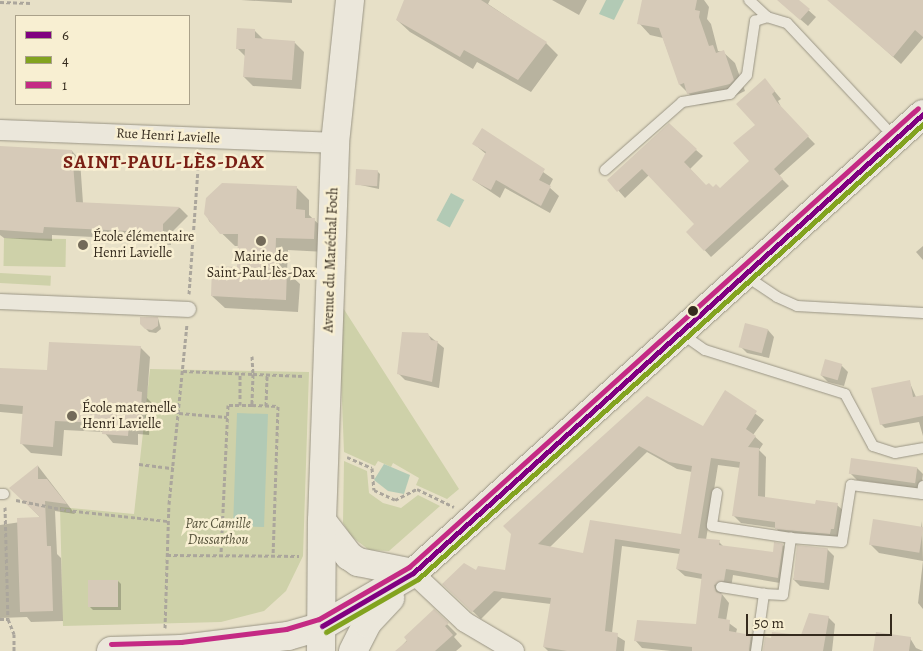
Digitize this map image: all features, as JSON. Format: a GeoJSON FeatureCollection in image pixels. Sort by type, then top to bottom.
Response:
{"type":"FeatureCollection","features":[{"type":"Feature","properties":{"kind":"main road","name":"Avenue du Maréchal Foch"},"geometry":{"type":"LineString","coordinates":[[321,639],[324,445],[335,144],[350,0]]}},
{"type":"Feature","properties":{"kind":"main road"},"geometry":{"type":"LineString","coordinates":[[111,651],[175,650],[288,636],[321,639],[412,573],[923,114]]}},
{"type":"Feature","properties":{"kind":"main road"},"geometry":{"type":"LineString","coordinates":[[322,521],[349,556],[358,562],[412,573]]}},
{"type":"Feature","properties":{"kind":"main road"},"geometry":{"type":"LineString","coordinates":[[353,651],[367,623],[412,573]]}},
{"type":"Feature","properties":{"kind":"street","name":"Rue Henri Lavielle"},"geometry":{"type":"LineString","coordinates":[[0,130],[88,132],[335,144]]}},
{"type":"Feature","properties":{"kind":"street"},"geometry":{"type":"LineString","coordinates":[[0,301],[188,309]]}},
{"type":"Feature","properties":{"kind":"street"},"geometry":{"type":"LineString","coordinates":[[412,573],[465,622],[514,651]]}},
{"type":"Feature","properties":{"kind":"lane"},"geometry":{"type":"LineString","coordinates":[[749,0],[767,17],[787,23],[895,139]]}},
{"type":"Feature","properties":{"kind":"lane"},"geometry":{"type":"LineString","coordinates":[[605,170],[682,102],[730,94],[747,75],[755,21],[767,17]]}},
{"type":"Feature","properties":{"kind":"lane"},"geometry":{"type":"LineString","coordinates":[[744,274],[777,297],[797,306],[923,313]]}},
{"type":"Feature","properties":{"kind":"lane"},"geometry":{"type":"LineString","coordinates":[[679,332],[705,350],[845,394],[873,446],[895,453],[923,448]]}},
{"type":"Feature","properties":{"kind":"lane"},"geometry":{"type":"LineString","coordinates":[[718,493],[712,526],[791,538],[842,542],[851,485],[922,494],[923,486]]}},
{"type":"Feature","properties":{"kind":"lane"},"geometry":{"type":"LineString","coordinates":[[721,587],[782,595],[791,538]]}},
{"type":"Feature","properties":{"kind":"lane"},"geometry":{"type":"LineString","coordinates":[[756,651],[764,594]]}},
{"type":"Feature","properties":{"kind":"path"},"geometry":{"type":"LineString","coordinates":[[0,2],[31,4]]}},
{"type":"Feature","properties":{"kind":"path"},"geometry":{"type":"LineString","coordinates":[[175,650],[167,555],[168,521],[183,371],[200,137]]}},
{"type":"Feature","properties":{"kind":"path"},"geometry":{"type":"LineString","coordinates":[[252,356],[252,405]]}},
{"type":"Feature","properties":{"kind":"path"},"geometry":{"type":"LineString","coordinates":[[183,371],[327,377]]}},
{"type":"Feature","properties":{"kind":"path"},"geometry":{"type":"LineString","coordinates":[[240,374],[240,405]]}},
{"type":"Feature","properties":{"kind":"path"},"geometry":{"type":"LineString","coordinates":[[266,406],[267,375]]}},
{"type":"Feature","properties":{"kind":"path"},"geometry":{"type":"LineString","coordinates":[[221,555],[228,405],[252,405],[278,406],[272,555]]}},
{"type":"Feature","properties":{"kind":"path"},"geometry":{"type":"LineString","coordinates":[[179,413],[227,417]]}},
{"type":"Feature","properties":{"kind":"path"},"geometry":{"type":"LineString","coordinates":[[324,445],[372,468],[374,490],[396,500],[417,489],[475,517]]}},
{"type":"Feature","properties":{"kind":"path"},"geometry":{"type":"LineString","coordinates":[[139,464],[173,468]]}},
{"type":"Feature","properties":{"kind":"path"},"geometry":{"type":"LineString","coordinates":[[14,651],[14,634],[8,619],[2,494],[20,502],[66,510],[168,521]]}},
{"type":"Feature","properties":{"kind":"path"},"geometry":{"type":"LineString","coordinates":[[167,555],[303,556],[302,564]]}},
{"type":"Feature","properties":{"kind":"path"},"geometry":{"type":"LineString","coordinates":[[0,619],[8,619]]}},
{"type":"Feature","properties":{"kind":"green space"},"geometry":{"type":"Polygon","coordinates":[[[4,238],[66,239],[66,267],[4,266],[4,238]]]}},
{"type":"Feature","properties":{"kind":"green space"},"geometry":{"type":"Polygon","coordinates":[[[0,273],[51,276],[50,286],[0,283],[0,273]]]}},
{"type":"Feature","properties":{"kind":"green space"},"geometry":{"type":"Polygon","coordinates":[[[338,300],[459,489],[447,499],[416,485],[419,478],[393,463],[391,467],[378,461],[375,466],[344,452],[338,300]]]}},
{"type":"Feature","properties":{"kind":"green space","name":"Parc Camille Dussarthou"},"geometry":{"type":"Polygon","coordinates":[[[150,369],[309,372],[303,556],[286,591],[264,611],[221,622],[63,626],[60,507],[134,514],[150,369]]]}},
{"type":"Feature","properties":{"kind":"green space"},"geometry":{"type":"Polygon","coordinates":[[[344,461],[367,471],[369,493],[383,503],[401,508],[418,495],[440,506],[389,551],[369,550],[351,536],[343,523],[344,461]]]}},
{"type":"Feature","properties":{"kind":"shaded area"},"geometry":{"type":"Polygon","coordinates":[[[606,0],[624,0],[614,20],[599,14],[606,0]]]}},
{"type":"Feature","properties":{"kind":"shaded area"},"geometry":{"type":"Polygon","coordinates":[[[451,193],[464,200],[450,227],[436,220],[451,193]]]}},
{"type":"Feature","properties":{"kind":"shaded area"},"geometry":{"type":"Polygon","coordinates":[[[237,413],[268,414],[264,527],[233,526],[237,413]]]}},
{"type":"Feature","properties":{"kind":"shaded area"},"geometry":{"type":"Polygon","coordinates":[[[384,464],[410,475],[404,494],[388,491],[374,480],[384,464]]]}},
{"type":"Feature","properties":{"kind":"building"},"geometry":{"type":"Polygon","coordinates":[[[404,0],[481,0],[547,42],[518,80],[464,50],[460,57],[396,20],[404,0]]]}},
{"type":"Feature","properties":{"kind":"building"},"geometry":{"type":"Polygon","coordinates":[[[642,0],[697,0],[695,10],[700,11],[699,17],[709,46],[713,45],[716,53],[724,50],[734,80],[730,84],[687,94],[684,83],[679,85],[659,28],[637,24],[642,0]]]}},
{"type":"Feature","properties":{"kind":"building"},"geometry":{"type":"Polygon","coordinates":[[[777,0],[799,0],[810,9],[800,20],[777,0]]]}},
{"type":"Feature","properties":{"kind":"building"},"geometry":{"type":"Polygon","coordinates":[[[827,0],[923,0],[923,37],[915,30],[893,57],[827,0]]]}},
{"type":"Feature","properties":{"kind":"building"},"geometry":{"type":"Polygon","coordinates":[[[237,28],[255,29],[255,38],[295,41],[292,80],[243,77],[245,49],[236,49],[237,28]]]}},
{"type":"Feature","properties":{"kind":"building"},"geometry":{"type":"Polygon","coordinates":[[[765,78],[775,91],[772,94],[777,102],[809,136],[774,169],[783,179],[704,251],[686,232],[694,224],[642,169],[617,192],[607,180],[669,123],[697,149],[684,162],[706,185],[709,183],[713,187],[716,184],[720,188],[749,161],[733,143],[755,125],[736,104],[765,78]]]}},
{"type":"Feature","properties":{"kind":"building"},"geometry":{"type":"Polygon","coordinates":[[[482,128],[545,169],[539,180],[551,186],[541,206],[496,180],[491,190],[472,180],[486,152],[472,144],[482,128]]]}},
{"type":"Feature","properties":{"kind":"building"},"geometry":{"type":"Polygon","coordinates":[[[0,146],[72,150],[76,202],[180,207],[163,224],[163,236],[147,236],[148,232],[44,227],[43,233],[0,230],[0,146]]]}},
{"type":"Feature","properties":{"kind":"building"},"geometry":{"type":"Polygon","coordinates":[[[356,169],[378,170],[377,186],[355,185],[356,169]]]}},
{"type":"Feature","properties":{"kind":"building","name":"Mairie de Saint-Paul-lès-Dax"},"geometry":{"type":"Polygon","coordinates":[[[222,183],[297,186],[296,209],[305,210],[305,218],[315,218],[314,239],[276,238],[275,269],[287,270],[286,300],[211,296],[212,266],[237,267],[238,234],[220,234],[204,214],[206,198],[222,183]]]}},
{"type":"Feature","properties":{"kind":"building"},"geometry":{"type":"Polygon","coordinates":[[[140,317],[158,317],[158,326],[152,330],[145,329],[140,324],[140,317]]]}},
{"type":"Feature","properties":{"kind":"building"},"geometry":{"type":"Polygon","coordinates":[[[745,323],[768,329],[762,353],[739,347],[745,323]]]}},
{"type":"Feature","properties":{"kind":"building"},"geometry":{"type":"Polygon","coordinates":[[[402,332],[428,333],[431,340],[438,341],[432,382],[397,374],[402,332]]]}},
{"type":"Feature","properties":{"kind":"building"},"geometry":{"type":"Polygon","coordinates":[[[49,342],[141,346],[137,391],[142,392],[140,426],[129,424],[128,436],[102,434],[103,423],[55,421],[53,447],[20,444],[23,406],[0,404],[0,368],[47,370],[49,342]]]}},
{"type":"Feature","properties":{"kind":"building"},"geometry":{"type":"Polygon","coordinates":[[[825,359],[842,364],[838,380],[820,375],[825,359]]]}},
{"type":"Feature","properties":{"kind":"building"},"geometry":{"type":"Polygon","coordinates":[[[910,380],[913,397],[923,395],[923,416],[880,425],[871,388],[910,380]]]}},
{"type":"Feature","properties":{"kind":"building"},"geometry":{"type":"Polygon","coordinates":[[[725,390],[757,411],[746,429],[756,436],[748,447],[759,448],[758,496],[815,504],[816,500],[838,503],[834,529],[831,529],[830,534],[775,529],[775,522],[732,516],[740,462],[711,458],[698,538],[720,540],[719,545],[773,552],[774,542],[783,544],[778,578],[726,569],[724,581],[714,585],[716,592],[722,594],[718,618],[730,620],[729,631],[751,635],[749,651],[692,651],[692,647],[634,641],[637,620],[696,624],[702,574],[676,569],[680,549],[615,539],[605,631],[618,633],[616,651],[567,651],[543,647],[551,598],[494,591],[472,612],[442,584],[464,563],[476,570],[478,566],[505,570],[511,534],[503,526],[647,396],[703,426],[725,390]],[[639,446],[538,544],[583,553],[590,520],[681,534],[692,466],[669,462],[639,446]]]}},
{"type":"Feature","properties":{"kind":"building"},"geometry":{"type":"Polygon","coordinates":[[[851,458],[917,467],[915,483],[849,474],[851,458]]]}},
{"type":"Feature","properties":{"kind":"building"},"geometry":{"type":"Polygon","coordinates":[[[38,465],[38,479],[47,479],[67,504],[45,501],[47,546],[51,546],[53,611],[20,612],[17,518],[40,517],[9,488],[38,465]]]}},
{"type":"Feature","properties":{"kind":"building"},"geometry":{"type":"Polygon","coordinates":[[[873,519],[923,527],[919,553],[869,545],[873,519]]]}},
{"type":"Feature","properties":{"kind":"building"},"geometry":{"type":"Polygon","coordinates":[[[797,545],[828,548],[824,583],[793,580],[797,545]]]}},
{"type":"Feature","properties":{"kind":"building"},"geometry":{"type":"Polygon","coordinates":[[[88,580],[118,580],[118,607],[88,607],[88,580]]]}},
{"type":"Feature","properties":{"kind":"building"},"geometry":{"type":"Polygon","coordinates":[[[434,609],[449,623],[445,626],[453,635],[435,651],[395,651],[407,641],[404,637],[434,609]]]}},
{"type":"Feature","properties":{"kind":"building"},"geometry":{"type":"Polygon","coordinates":[[[809,613],[829,616],[823,651],[763,651],[765,637],[771,638],[772,632],[801,635],[809,613]]]}},
{"type":"Feature","properties":{"kind":"building"},"geometry":{"type":"Polygon","coordinates":[[[876,632],[911,637],[909,651],[873,651],[876,632]]]}},
{"type":"Feature","properties":{"kind":"transit line","name":"1"},"geometry":{"type":"LineString","coordinates":[[111,644],[181,642],[286,629],[319,619],[409,567],[918,108]]}},
{"type":"Feature","properties":{"kind":"transit line","name":"6"},"geometry":{"type":"LineString","coordinates":[[322,626],[413,573],[923,114]]}},
{"type":"Feature","properties":{"kind":"transit line","name":"4"},"geometry":{"type":"LineString","coordinates":[[326,632],[418,579],[923,124]]}},
{"type":"Feature","properties":{"kind":"place","name":"Mairie de Saint-Paul-lès-Dax"},"geometry":{"type":"Point","coordinates":[261,241]}},
{"type":"Feature","properties":{"kind":"place","name":"École élémentaire Henri Lavielle"},"geometry":{"type":"Point","coordinates":[83,245]}},
{"type":"Feature","properties":{"kind":"place","name":"École maternelle Henri Lavielle"},"geometry":{"type":"Point","coordinates":[72,416]}},
{"type":"Feature","properties":{"kind":"district","name":"SAINT-PAUL-LÈS-DAX"},"geometry":{"type":"Point","coordinates":[164,163]}}]}
